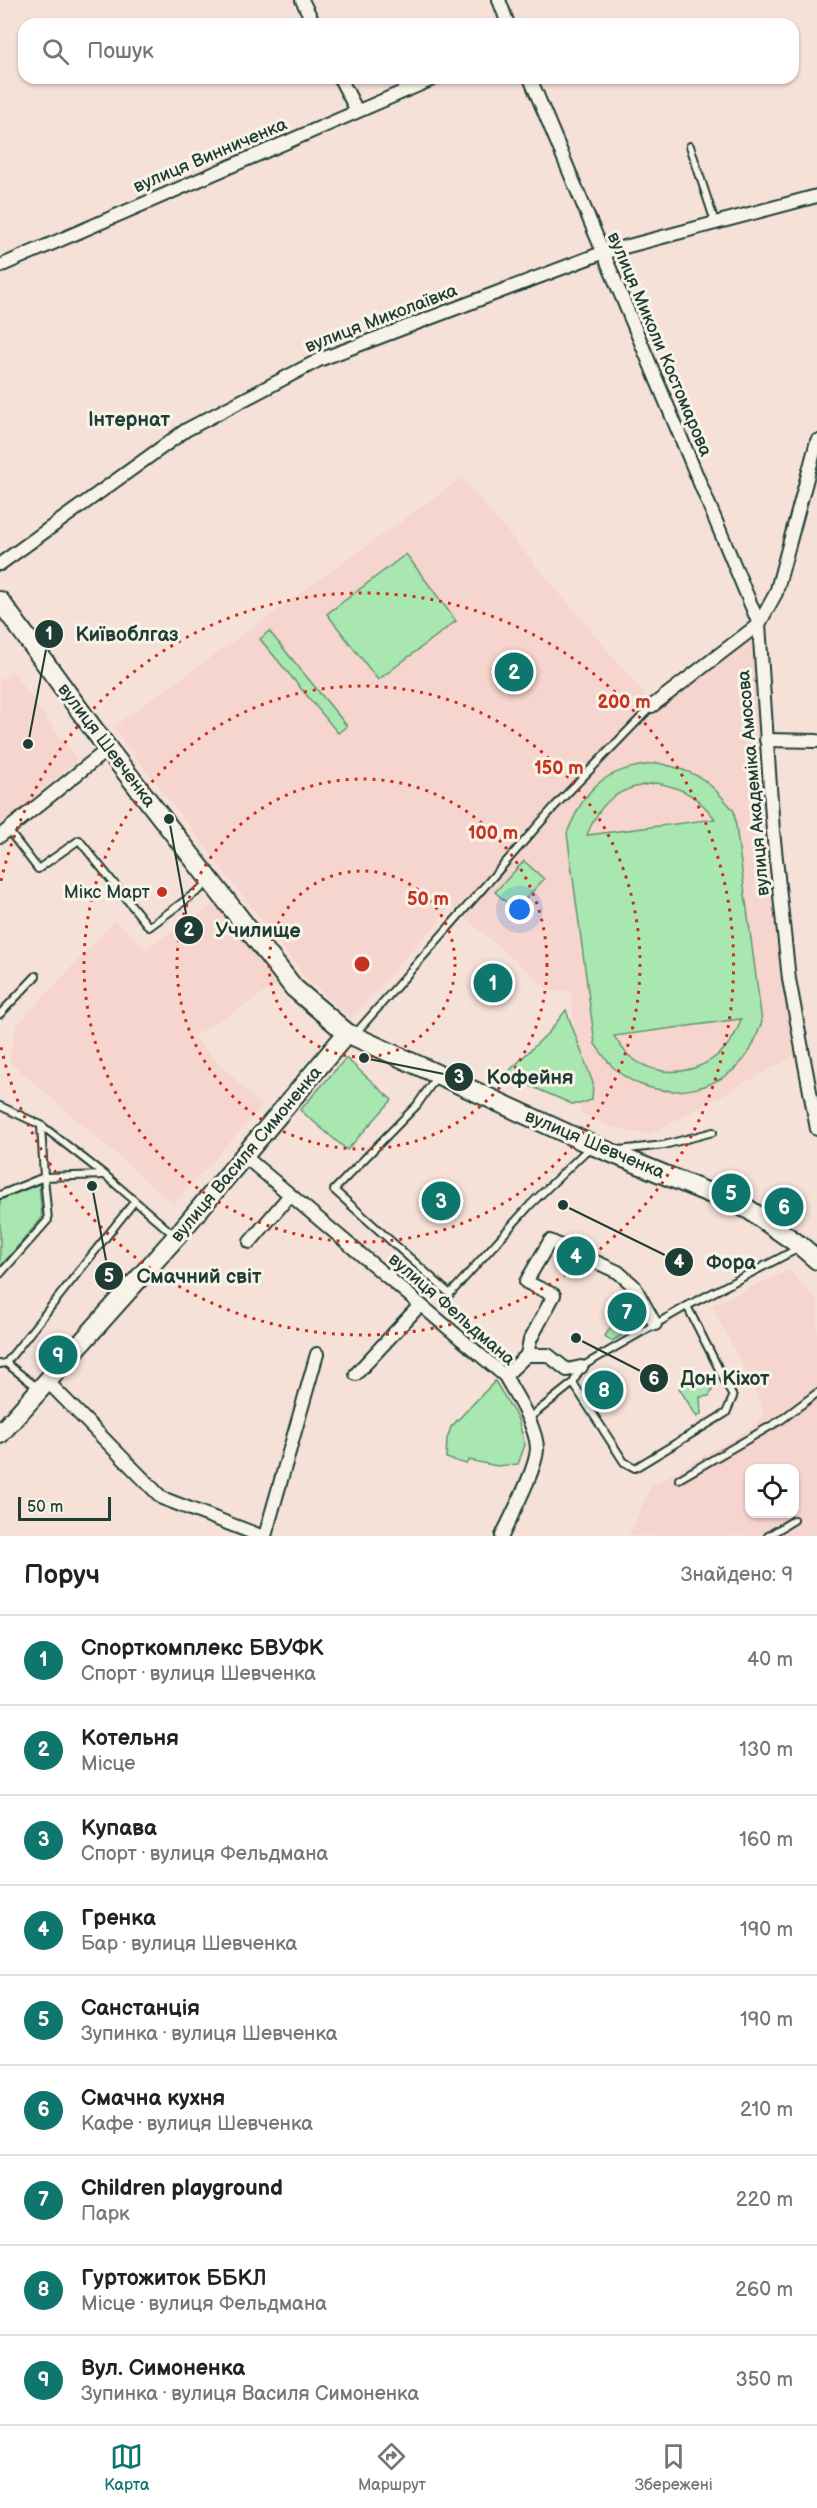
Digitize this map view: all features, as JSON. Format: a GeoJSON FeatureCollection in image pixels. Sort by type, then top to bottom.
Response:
{"type":"FeatureCollection","features":[{"type":"Feature","properties":{"kind":"street"},"geometry":{"type":"LineString","coordinates":[[302,0],[311,18]]}},
{"type":"Feature","properties":{"kind":"street"},"geometry":{"type":"LineString","coordinates":[[499,0],[506,18]]}},
{"type":"Feature","properties":{"kind":"street"},"geometry":{"type":"LineString","coordinates":[[343,84],[357,111]]}},
{"type":"Feature","properties":{"kind":"street","name":"вулиця Винниченка"},"geometry":{"type":"LineString","coordinates":[[0,266],[421,84]]}},
{"type":"Feature","properties":{"kind":"street","name":"вулиця Миколи Костомарова"},"geometry":{"type":"LineString","coordinates":[[532,84],[759,624]]}},
{"type":"Feature","properties":{"kind":"street","name":"вулиця Миколаївка"},"geometry":{"type":"LineString","coordinates":[[0,564],[186,430],[256,391],[319,360],[602,253],[817,196]]}},
{"type":"Feature","properties":{"kind":"street"},"geometry":{"type":"LineString","coordinates":[[652,706],[759,624],[776,593],[817,441]]}},
{"type":"Feature","properties":{"kind":"street","name":"вулиця Шевченка"},"geometry":{"type":"LineString","coordinates":[[0,601],[108,749],[294,988],[350,1035],[601,1148],[748,1209],[817,1260]]}},
{"type":"Feature","properties":{"kind":"street","name":"вулиця Академіка Амосова"},"geometry":{"type":"LineString","coordinates":[[759,624],[773,831],[789,979],[817,1129]]}},
{"type":"Feature","properties":{"kind":"street"},"geometry":{"type":"LineString","coordinates":[[766,740],[817,741]]}},
{"type":"Feature","properties":{"kind":"street"},"geometry":{"type":"LineString","coordinates":[[4,833],[108,749]]}},
{"type":"Feature","properties":{"kind":"street","name":"вулиця Василя Симоненка"},"geometry":{"type":"LineString","coordinates":[[0,1434],[176,1237],[243,1155],[350,1035]]}},
{"type":"Feature","properties":{"kind":"street","name":"вулиця Фельдмана"},"geometry":{"type":"LineString","coordinates":[[243,1155],[505,1376],[529,1418],[537,1448],[526,1483],[502,1536]]}},
{"type":"Feature","properties":{"kind":"street"},"geometry":{"type":"LineString","coordinates":[[250,1242],[290,1195]]}},
{"type":"Feature","properties":{"kind":"street"},"geometry":{"type":"LineString","coordinates":[[505,1376],[527,1355],[530,1340],[554,1295],[526,1282],[550,1241],[618,1272],[634,1286],[655,1324]]}},
{"type":"Feature","properties":{"kind":"street"},"geometry":{"type":"LineString","coordinates":[[356,1374],[420,1305]]}},
{"type":"Feature","properties":{"kind":"street"},"geometry":{"type":"LineString","coordinates":[[265,1536],[317,1354]]}},
{"type":"Feature","properties":{"kind":"street"},"geometry":{"type":"LineString","coordinates":[[527,1355],[548,1355],[567,1370],[581,1366]]}},
{"type":"Feature","properties":{"kind":"street"},"geometry":{"type":"LineString","coordinates":[[44,1386],[162,1498],[261,1536]]}},
{"type":"Feature","properties":{"kind":"lane"},"geometry":{"type":"LineString","coordinates":[[690,146],[715,223]]}},
{"type":"Feature","properties":{"kind":"lane"},"geometry":{"type":"LineString","coordinates":[[350,1035],[555,806],[652,706]]}},
{"type":"Feature","properties":{"kind":"lane"},"geometry":{"type":"LineString","coordinates":[[4,833],[38,869],[80,840],[149,927],[202,888]]}},
{"type":"Feature","properties":{"kind":"lane"},"geometry":{"type":"LineString","coordinates":[[0,1014],[36,976]]}},
{"type":"Feature","properties":{"kind":"lane"},"geometry":{"type":"LineString","coordinates":[[438,1076],[417,1105],[334,1190],[450,1294],[531,1204],[601,1148],[664,1145],[713,1132]]}},
{"type":"Feature","properties":{"kind":"lane"},"geometry":{"type":"LineString","coordinates":[[0,1106],[41,1125],[105,1175],[176,1237]]}},
{"type":"Feature","properties":{"kind":"lane"},"geometry":{"type":"LineString","coordinates":[[0,1274],[48,1220],[41,1125]]}},
{"type":"Feature","properties":{"kind":"lane"},"geometry":{"type":"LineString","coordinates":[[0,1195],[44,1177],[105,1175]]}},
{"type":"Feature","properties":{"kind":"lane"},"geometry":{"type":"LineString","coordinates":[[44,1386],[3,1363],[134,1202]]}},
{"type":"Feature","properties":{"kind":"lane"},"geometry":{"type":"LineString","coordinates":[[529,1418],[573,1383],[581,1366],[687,1306],[802,1247]]}},
{"type":"Feature","properties":{"kind":"lane"},"geometry":{"type":"LineString","coordinates":[[573,1383],[624,1462],[635,1468],[726,1413],[734,1397],[687,1306]]}},
{"type":"Feature","properties":{"kind":"lane"},"geometry":{"type":"LineString","coordinates":[[679,1479],[781,1419],[817,1393]]}},
{"type":"Feature","properties":{"kind":"lane"},"geometry":{"type":"LineString","coordinates":[[768,1536],[794,1520]]}},
{"type":"Feature","properties":{"kind":"shaded area"},"geometry":{"type":"Polygon","coordinates":[[[462,478],[658,710],[753,639],[799,1053],[649,1135],[610,1127],[580,1112],[571,990],[551,992],[452,906],[351,1018],[307,979],[113,727],[462,478]]]}},
{"type":"Feature","properties":{"kind":"shaded area"},"geometry":{"type":"Polygon","coordinates":[[[12,671],[77,760],[0,826],[0,680],[12,671]]]}},
{"type":"Feature","properties":{"kind":"shaded area"},"geometry":{"type":"Polygon","coordinates":[[[215,904],[278,985],[193,1036],[262,1107],[173,1204],[9,1061],[16,1026],[115,921],[146,949],[215,904]]]}},
{"type":"Feature","properties":{"kind":"shaded area"},"geometry":{"type":"Polygon","coordinates":[[[789,1270],[817,1301],[817,1536],[629,1536],[651,1486],[757,1425],[764,1409],[712,1305],[789,1270]]]}},
{"type":"Feature","properties":{"kind":"green space"},"geometry":{"type":"Polygon","coordinates":[[[406,554],[456,621],[378,680],[327,614],[406,554]]]}},
{"type":"Feature","properties":{"kind":"green space"},"geometry":{"type":"Polygon","coordinates":[[[269,631],[347,726],[338,733],[260,639],[269,631]]]}},
{"type":"Feature","properties":{"kind":"green space"},"geometry":{"type":"Polygon","coordinates":[[[658,763],[693,774],[717,791],[734,811],[762,1022],[749,1052],[737,1067],[722,1078],[705,1086],[686,1090],[667,1091],[631,1080],[612,1066],[595,1044],[567,833],[582,802],[600,782],[611,775],[658,763]],[[657,783],[632,788],[613,797],[599,812],[587,835],[715,819],[690,795],[657,783]],[[741,1019],[614,1036],[628,1055],[644,1065],[661,1070],[678,1071],[695,1068],[723,1050],[734,1036],[741,1019]]]}},
{"type":"Feature","properties":{"kind":"green space"},"geometry":{"type":"Polygon","coordinates":[[[524,861],[544,879],[515,910],[495,892],[524,861]]]}},
{"type":"Feature","properties":{"kind":"green space"},"geometry":{"type":"Polygon","coordinates":[[[566,1010],[593,1083],[592,1100],[579,1104],[572,1104],[505,1075],[549,1032],[566,1010]]]}},
{"type":"Feature","properties":{"kind":"green space"},"geometry":{"type":"Polygon","coordinates":[[[346,1058],[392,1100],[347,1150],[300,1110],[346,1058]]]}},
{"type":"Feature","properties":{"kind":"green space"},"geometry":{"type":"Polygon","coordinates":[[[39,1184],[42,1218],[0,1267],[0,1200],[39,1184]]]}},
{"type":"Feature","properties":{"kind":"green space"},"geometry":{"type":"Polygon","coordinates":[[[627,1301],[641,1324],[612,1341],[605,1336],[627,1301]]]}},
{"type":"Feature","properties":{"kind":"green space"},"geometry":{"type":"Polygon","coordinates":[[[705,1379],[712,1390],[709,1396],[700,1397],[701,1414],[697,1417],[679,1388],[688,1384],[693,1386],[705,1379]]]}},
{"type":"Feature","properties":{"kind":"green space"},"geometry":{"type":"Polygon","coordinates":[[[495,1381],[518,1419],[525,1445],[518,1464],[497,1466],[469,1460],[466,1464],[446,1458],[447,1439],[451,1427],[495,1381]]]}},
{"type":"Feature","properties":{"kind":"place","name":"Котельня"},"geometry":{"type":"Point","coordinates":[514,672]}},
{"type":"Feature","properties":{"kind":"place","name":"Київоблгаз"},"geometry":{"type":"Point","coordinates":[28,744]}},
{"type":"Feature","properties":{"kind":"place","name":"Училище"},"geometry":{"type":"Point","coordinates":[169,819]}},
{"type":"Feature","properties":{"kind":"place","name":"Мікс Март"},"geometry":{"type":"Point","coordinates":[162,892]}},
{"type":"Feature","properties":{"kind":"place","name":"Спорткомплекс БВУФК"},"geometry":{"type":"Point","coordinates":[493,983]}},
{"type":"Feature","properties":{"kind":"place","name":"Кофейня"},"geometry":{"type":"Point","coordinates":[364,1058]}},
{"type":"Feature","properties":{"kind":"place","name":"Смачний світ"},"geometry":{"type":"Point","coordinates":[92,1186]}},
{"type":"Feature","properties":{"kind":"place","name":"Санстанція"},"geometry":{"type":"Point","coordinates":[731,1193]}},
{"type":"Feature","properties":{"kind":"place","name":"Купава"},"geometry":{"type":"Point","coordinates":[441,1201]}},
{"type":"Feature","properties":{"kind":"place","name":"Фора"},"geometry":{"type":"Point","coordinates":[563,1205]}},
{"type":"Feature","properties":{"kind":"place","name":"Смачна кухня"},"geometry":{"type":"Point","coordinates":[784,1207]}},
{"type":"Feature","properties":{"kind":"place","name":"Гренка"},"geometry":{"type":"Point","coordinates":[576,1256]}},
{"type":"Feature","properties":{"kind":"place","name":"Children playground"},"geometry":{"type":"Point","coordinates":[627,1312]}},
{"type":"Feature","properties":{"kind":"place","name":"Дон Кіхот"},"geometry":{"type":"Point","coordinates":[576,1338]}},
{"type":"Feature","properties":{"kind":"place","name":"Вул. Симоненка"},"geometry":{"type":"Point","coordinates":[58,1355]}},
{"type":"Feature","properties":{"kind":"place","name":"Гуртожиток ББКЛ"},"geometry":{"type":"Point","coordinates":[604,1390]}},
{"type":"Feature","properties":{"kind":"district","name":"Інтернат"},"geometry":{"type":"Point","coordinates":[129,419]}}]}
